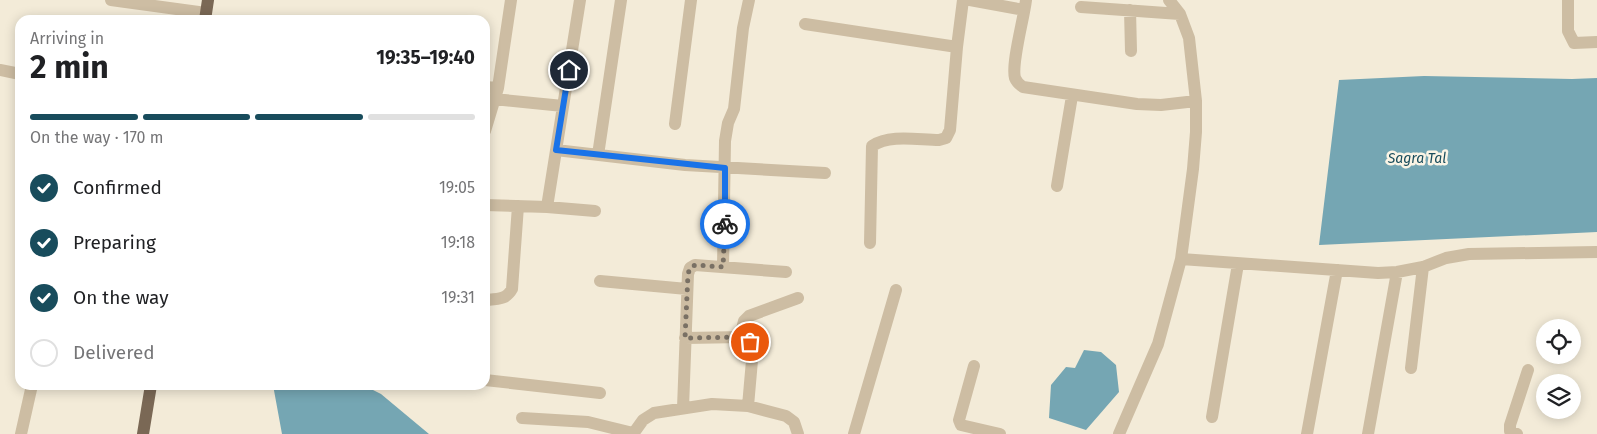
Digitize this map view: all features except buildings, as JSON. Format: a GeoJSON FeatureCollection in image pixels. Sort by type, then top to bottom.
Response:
{"type":"FeatureCollection","features":[{"type":"Feature","properties":{"kind":"main road"},"geometry":{"type":"LineString","coordinates":[[206,15],[208,0]]}},
{"type":"Feature","properties":{"kind":"main road"},"geometry":{"type":"LineString","coordinates":[[143,434],[150,390]]}},
{"type":"Feature","properties":{"kind":"street"},"geometry":{"type":"LineString","coordinates":[[112,0],[195,15]]}},
{"type":"Feature","properties":{"kind":"street"},"geometry":{"type":"LineString","coordinates":[[511,0],[492,92],[563,106]]}},
{"type":"Feature","properties":{"kind":"street"},"geometry":{"type":"LineString","coordinates":[[548,207],[580,0]]}},
{"type":"Feature","properties":{"kind":"street"},"geometry":{"type":"LineString","coordinates":[[598,155],[620,0]]}},
{"type":"Feature","properties":{"kind":"street"},"geometry":{"type":"LineString","coordinates":[[675,124],[691,0]]}},
{"type":"Feature","properties":{"kind":"street"},"geometry":{"type":"LineString","coordinates":[[723,267],[725,141],[728,123],[734,109],[743,28],[749,0]]}},
{"type":"Feature","properties":{"kind":"street"},"geometry":{"type":"LineString","coordinates":[[870,243],[872,146],[880,141],[890,139],[939,140],[946,138],[950,130],[962,0]]}},
{"type":"Feature","properties":{"kind":"street"},"geometry":{"type":"LineString","coordinates":[[970,0],[1025,5],[1014,76],[1023,87],[1072,96],[1161,106],[1196,101]]}},
{"type":"Feature","properties":{"kind":"street"},"geometry":{"type":"LineString","coordinates":[[1118,434],[1158,344],[1181,259],[1193,169],[1196,101],[1189,38],[1180,14],[1169,0]]}},
{"type":"Feature","properties":{"kind":"street"},"geometry":{"type":"LineString","coordinates":[[1568,0],[1568,31],[1574,43],[1597,42]]}},
{"type":"Feature","properties":{"kind":"street"},"geometry":{"type":"LineString","coordinates":[[1081,7],[1180,14]]}},
{"type":"Feature","properties":{"kind":"street"},"geometry":{"type":"LineString","coordinates":[[1130,10],[1131,51]]}},
{"type":"Feature","properties":{"kind":"street"},"geometry":{"type":"LineString","coordinates":[[805,24],[957,47]]}},
{"type":"Feature","properties":{"kind":"street"},"geometry":{"type":"LineString","coordinates":[[0,70],[15,73]]}},
{"type":"Feature","properties":{"kind":"street"},"geometry":{"type":"LineString","coordinates":[[1057,186],[1072,96]]}},
{"type":"Feature","properties":{"kind":"street"},"geometry":{"type":"LineString","coordinates":[[556,150],[725,168],[825,173]]}},
{"type":"Feature","properties":{"kind":"street"},"geometry":{"type":"LineString","coordinates":[[490,205],[595,211]]}},
{"type":"Feature","properties":{"kind":"street"},"geometry":{"type":"LineString","coordinates":[[490,300],[500,299],[508,295],[512,289],[518,206]]}},
{"type":"Feature","properties":{"kind":"street"},"geometry":{"type":"LineString","coordinates":[[1181,259],[1378,273],[1424,267],[1446,258],[1469,254],[1597,252]]}},
{"type":"Feature","properties":{"kind":"street"},"geometry":{"type":"LineString","coordinates":[[1212,417],[1238,264]]}},
{"type":"Feature","properties":{"kind":"street"},"geometry":{"type":"LineString","coordinates":[[683,408],[687,289],[690,268],[695,265],[786,272]]}},
{"type":"Feature","properties":{"kind":"street"},"geometry":{"type":"LineString","coordinates":[[1411,368],[1424,267]]}},
{"type":"Feature","properties":{"kind":"street"},"geometry":{"type":"LineString","coordinates":[[1307,434],[1337,270]]}},
{"type":"Feature","properties":{"kind":"street"},"geometry":{"type":"LineString","coordinates":[[1368,434],[1397,272]]}},
{"type":"Feature","properties":{"kind":"street"},"geometry":{"type":"LineString","coordinates":[[600,281],[687,289]]}},
{"type":"Feature","properties":{"kind":"street"},"geometry":{"type":"LineString","coordinates":[[854,434],[896,290]]}},
{"type":"Feature","properties":{"kind":"street"},"geometry":{"type":"LineString","coordinates":[[740,337],[744,321],[749,316],[798,298]]}},
{"type":"Feature","properties":{"kind":"street"},"geometry":{"type":"LineString","coordinates":[[685,338],[744,337],[750,342],[752,348],[748,406]]}},
{"type":"Feature","properties":{"kind":"street"},"geometry":{"type":"LineString","coordinates":[[974,366],[959,420],[961,425],[1000,434]]}},
{"type":"Feature","properties":{"kind":"street"},"geometry":{"type":"LineString","coordinates":[[1517,434],[1510,430],[1510,425],[1528,370]]}},
{"type":"Feature","properties":{"kind":"street"},"geometry":{"type":"LineString","coordinates":[[490,381],[600,393]]}},
{"type":"Feature","properties":{"kind":"street"},"geometry":{"type":"LineString","coordinates":[[21,434],[31,390]]}},
{"type":"Feature","properties":{"kind":"street"},"geometry":{"type":"LineString","coordinates":[[522,418],[588,422],[633,433],[643,420],[654,413],[712,404],[748,406],[786,416],[794,422],[798,434]]}},
{"type":"Feature","properties":{"kind":"water","name":"Sagra Tal"},"geometry":{"type":"Polygon","coordinates":[[[1424,76],[1597,78],[1597,232],[1319,245],[1339,80],[1424,76]]]}},
{"type":"Feature","properties":{"kind":"water"},"geometry":{"type":"Polygon","coordinates":[[[1084,350],[1101,352],[1116,365],[1119,392],[1086,430],[1049,418],[1051,385],[1066,367],[1075,368],[1084,350]]]}},
{"type":"Feature","properties":{"kind":"water"},"geometry":{"type":"Polygon","coordinates":[[[274,390],[373,390],[381,394],[429,434],[282,434],[274,390]]]}},
{"type":"Feature","properties":{"kind":"way so far"},"geometry":{"type":"LineString","coordinates":[[725,224],[723,267],[695,265],[690,268],[688,274],[685,338],[744,337],[750,342]]}},
{"type":"Feature","properties":{"kind":"route"},"geometry":{"type":"LineString","coordinates":[[569,70],[556,150],[725,168],[725,224]]}}]}
